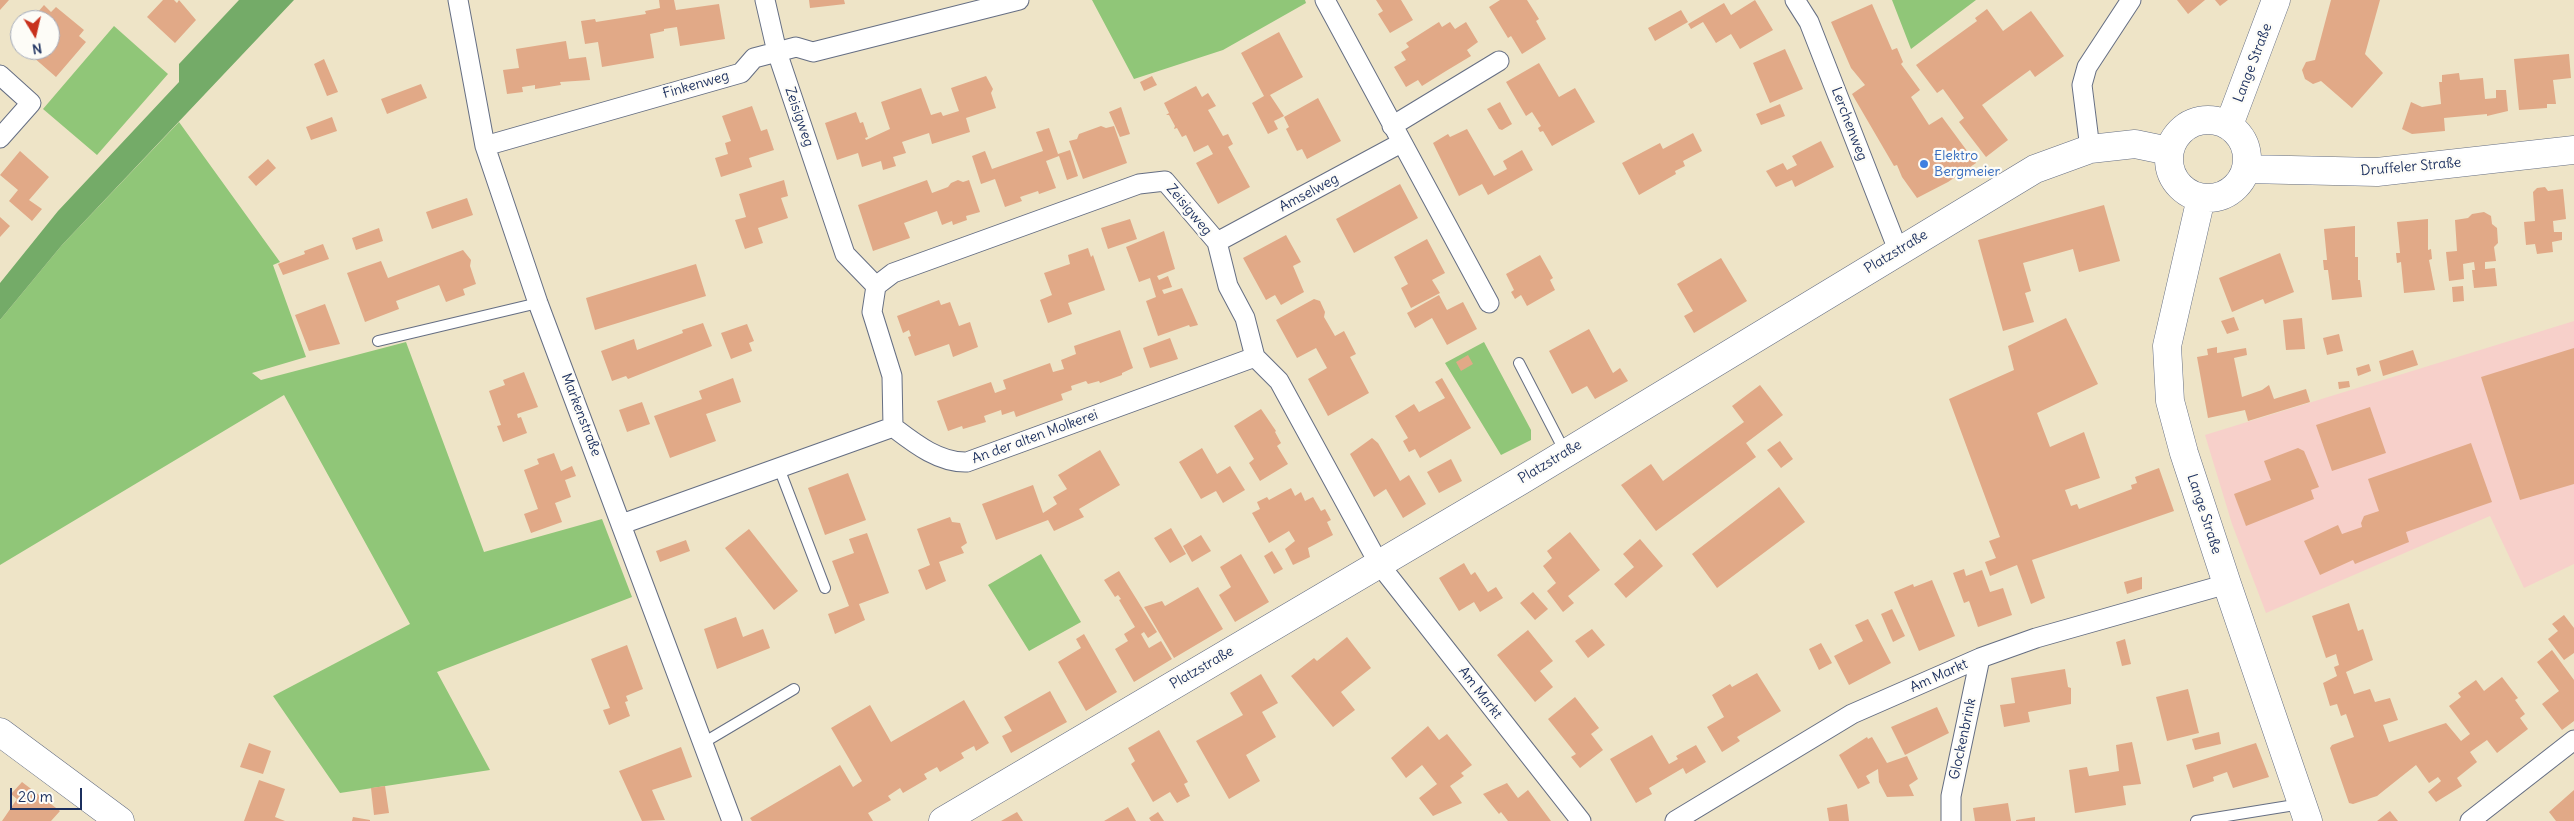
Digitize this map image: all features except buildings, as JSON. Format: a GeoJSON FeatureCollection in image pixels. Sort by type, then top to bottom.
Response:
{"type":"FeatureCollection","features":[{"type":"Feature","properties":{"kind":"street","name":"Markenstraße"},"geometry":{"type":"LineString","coordinates":[[458,0],[485,146],[538,303],[732,821]]}},
{"type":"Feature","properties":{"kind":"street","name":"Zeisigweg"},"geometry":{"type":"LineString","coordinates":[[765,0],[777,52],[845,254],[876,286],[893,273],[1148,183],[1165,181],[1217,242],[1228,286],[1245,318],[1255,357]]}},
{"type":"Feature","properties":{"kind":"street","name":"Finkenweg"},"geometry":{"type":"LineString","coordinates":[[485,146],[741,73],[754,58],[796,47],[813,52],[1019,0]]}},
{"type":"Feature","properties":{"kind":"street"},"geometry":{"type":"LineString","coordinates":[[1325,0],[1489,303]]}},
{"type":"Feature","properties":{"kind":"street","name":"Lerchenweg"},"geometry":{"type":"LineString","coordinates":[[1796,0],[1809,22],[1898,250]]}},
{"type":"Feature","properties":{"kind":"street"},"geometry":{"type":"LineString","coordinates":[[2090,149],[2082,85],[2087,66],[2132,0]]}},
{"type":"Feature","properties":{"kind":"street","name":"Lange Straße"},"geometry":{"type":"LineString","coordinates":[[2229,125],[2276,0]]}},
{"type":"Feature","properties":{"kind":"street"},"geometry":{"type":"LineString","coordinates":[[1392,126],[1499,61]]}},
{"type":"Feature","properties":{"kind":"street"},"geometry":{"type":"LineString","coordinates":[[0,75],[31,103],[0,138]]}},
{"type":"Feature","properties":{"kind":"street"},"geometry":{"type":"LineString","coordinates":[[2214,120],[2229,125],[2244,142],[2248,155],[2247,169],[2237,186],[2226,194],[2201,198],[2181,188],[2171,173],[2169,151],[2178,133],[2197,121],[2214,120]]}},
{"type":"Feature","properties":{"kind":"street","name":"Amselweg"},"geometry":{"type":"LineString","coordinates":[[1217,242],[1401,143]]}},
{"type":"Feature","properties":{"kind":"street","name":"Platzstraße"},"geometry":{"type":"LineString","coordinates":[[943,821],[1565,453],[1898,250],[2035,169],[2090,149],[2135,144],[2169,151]]}},
{"type":"Feature","properties":{"kind":"street","name":"Druffeler Straße"},"geometry":{"type":"LineString","coordinates":[[2247,169],[2377,172],[2574,150]]}},
{"type":"Feature","properties":{"kind":"street","name":"Lange Straße"},"geometry":{"type":"LineString","coordinates":[[2201,198],[2167,346],[2170,401],[2184,453],[2305,813]]}},
{"type":"Feature","properties":{"kind":"street"},"geometry":{"type":"LineString","coordinates":[[622,524],[893,427],[892,376],[872,312],[876,286]]}},
{"type":"Feature","properties":{"kind":"street"},"geometry":{"type":"LineString","coordinates":[[1255,357],[1279,381],[1379,564]]}},
{"type":"Feature","properties":{"kind":"street","name":"An der alten Molkerei"},"geometry":{"type":"LineString","coordinates":[[893,427],[919,447],[954,462],[967,462],[1255,357]]}},
{"type":"Feature","properties":{"kind":"street","name":"Am Markt"},"geometry":{"type":"LineString","coordinates":[[1379,564],[1581,821]]}},
{"type":"Feature","properties":{"kind":"street","name":"Am Markt"},"geometry":{"type":"LineString","coordinates":[[1675,821],[1852,714],[1980,658],[2036,638],[2227,584]]}},
{"type":"Feature","properties":{"kind":"street","name":"Glockenbrink"},"geometry":{"type":"LineString","coordinates":[[1951,821],[1951,796],[1980,658]]}},
{"type":"Feature","properties":{"kind":"street"},"geometry":{"type":"LineString","coordinates":[[0,732],[120,821]]}},
{"type":"Feature","properties":{"kind":"street"},"geometry":{"type":"LineString","coordinates":[[2470,821],[2574,740]]}},
{"type":"Feature","properties":{"kind":"lane"},"geometry":{"type":"LineString","coordinates":[[378,341],[538,303]]}},
{"type":"Feature","properties":{"kind":"lane"},"geometry":{"type":"LineString","coordinates":[[1519,364],[1565,453]]}},
{"type":"Feature","properties":{"kind":"lane"},"geometry":{"type":"LineString","coordinates":[[779,468],[825,588]]}},
{"type":"Feature","properties":{"kind":"lane"},"geometry":{"type":"LineString","coordinates":[[703,743],[794,689]]}},
{"type":"Feature","properties":{"kind":"lane"},"geometry":{"type":"LineString","coordinates":[[2196,821],[2305,813]]}},
{"type":"Feature","properties":{"kind":"shaded area"},"geometry":{"type":"Polygon","coordinates":[[[2574,321],[2574,564],[2524,588],[2490,516],[2266,613],[2232,524],[2205,435],[2574,321]]]}},
{"type":"Feature","properties":{"kind":"green space"},"geometry":{"type":"Polygon","coordinates":[[[239,0],[294,0],[62,245],[0,320],[0,283],[58,211],[179,82],[179,64],[239,0]]]}},
{"type":"Feature","properties":{"kind":"green space"},"geometry":{"type":"Polygon","coordinates":[[[1092,0],[1305,0],[1306,3],[1223,50],[1134,79],[1092,0]]]}},
{"type":"Feature","properties":{"kind":"green space"},"geometry":{"type":"Polygon","coordinates":[[[1892,0],[1976,0],[1911,49],[1892,0]]]}},
{"type":"Feature","properties":{"kind":"green space"},"geometry":{"type":"Polygon","coordinates":[[[114,26],[168,74],[97,155],[43,109],[114,26]]]}},
{"type":"Feature","properties":{"kind":"green space"},"geometry":{"type":"Polygon","coordinates":[[[179,122],[280,262],[273,265],[306,357],[252,373],[261,380],[406,342],[484,552],[602,519],[632,597],[437,672],[490,770],[340,793],[273,696],[410,624],[284,395],[0,565],[0,320],[62,245],[179,122]]]}},
{"type":"Feature","properties":{"kind":"green space"},"geometry":{"type":"Polygon","coordinates":[[[1484,342],[1531,430],[1531,440],[1501,455],[1445,363],[1484,342]]]}},
{"type":"Feature","properties":{"kind":"green space"},"geometry":{"type":"Polygon","coordinates":[[[1041,554],[1081,622],[1029,651],[988,585],[1041,554]]]}},
{"type":"Feature","properties":{"kind":"place","name":"Elektro Bergmeier"},"geometry":{"type":"Point","coordinates":[1924,164]}}]}
